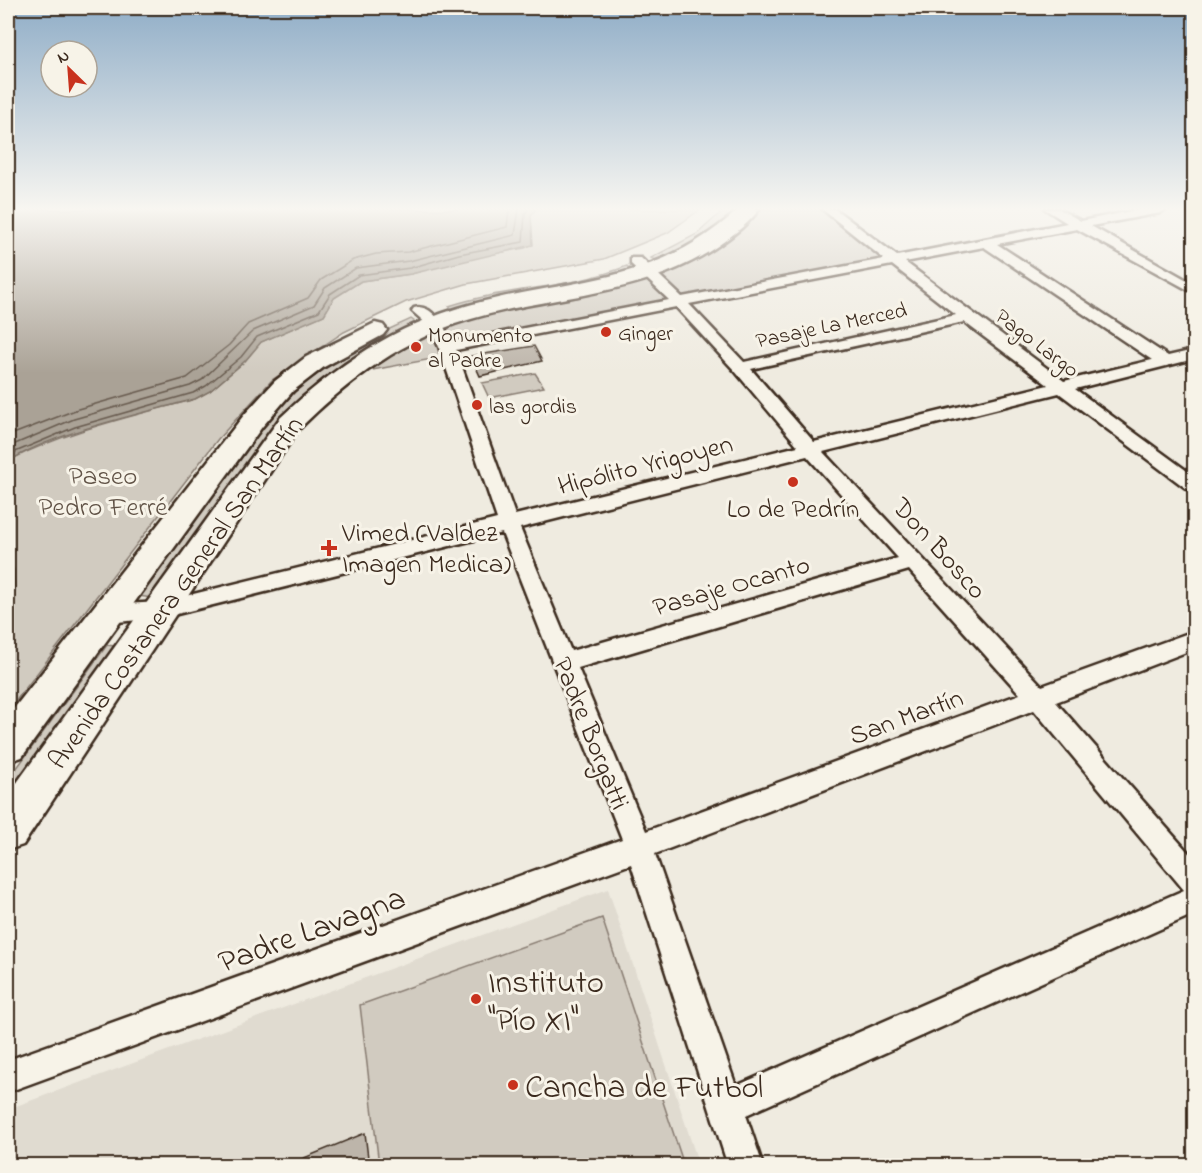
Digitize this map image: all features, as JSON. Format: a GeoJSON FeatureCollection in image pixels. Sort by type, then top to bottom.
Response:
{"type":"FeatureCollection","features":[{"type":"Feature","properties":{"kind":"main road","name":"Avenida Costanera General San Martín"},"geometry":{"type":"LineString","coordinates":[[8,745],[253,422],[284,386],[331,353],[434,327],[510,301],[604,286],[648,264]]}},
{"type":"Feature","properties":{"kind":"main road","name":"Avenida Costanera General San Martín"},"geometry":{"type":"LineString","coordinates":[[643,267],[653,264]]}},
{"type":"Feature","properties":{"kind":"main road","name":"Avenida Costanera General San Martín"},"geometry":{"type":"LineString","coordinates":[[8,830],[289,424],[312,400],[354,365],[434,327]]}},
{"type":"Feature","properties":{"kind":"street"},"geometry":{"type":"LineString","coordinates":[[434,327],[680,302],[875,264]]}},
{"type":"Feature","properties":{"kind":"street","name":"Pago Largo"},"geometry":{"type":"LineString","coordinates":[[899,264],[1194,485]]}},
{"type":"Feature","properties":{"kind":"street"},"geometry":{"type":"LineString","coordinates":[[1018,264],[1165,361]]}},
{"type":"Feature","properties":{"kind":"street"},"geometry":{"type":"LineString","coordinates":[[1149,264],[1194,289]]}},
{"type":"Feature","properties":{"kind":"street","name":"Don Bosco"},"geometry":{"type":"LineString","coordinates":[[643,267],[680,302],[740,367],[811,450],[915,561],[1039,699],[1194,880]]}},
{"type":"Feature","properties":{"kind":"street","name":"Pasaje La Merced"},"geometry":{"type":"LineString","coordinates":[[740,367],[967,317]]}},
{"type":"Feature","properties":{"kind":"street","name":"Padre Borgatti"},"geometry":{"type":"LineString","coordinates":[[434,327],[563,663],[639,847],[746,1166]]}},
{"type":"Feature","properties":{"kind":"street","name":"Hipólito Yrigoyen"},"geometry":{"type":"LineString","coordinates":[[106,614],[161,610],[1194,354]]}},
{"type":"Feature","properties":{"kind":"street","name":"Pasaje Ocanto"},"geometry":{"type":"LineString","coordinates":[[563,663],[915,561]]}},
{"type":"Feature","properties":{"kind":"street","name":"San Martín"},"geometry":{"type":"LineString","coordinates":[[639,847],[1194,640]]}},
{"type":"Feature","properties":{"kind":"street","name":"Padre Lavagna"},"geometry":{"type":"LineString","coordinates":[[8,1076],[639,847]]}},
{"type":"Feature","properties":{"kind":"street"},"geometry":{"type":"LineString","coordinates":[[726,1107],[1194,900]]}},
{"type":"Feature","properties":{"kind":"shaded area","name":"Instituto \"Pío XI\""},"geometry":{"type":"Polygon","coordinates":[[[608,889],[699,1165],[8,1166],[8,1109],[608,889]]]}},
{"type":"Feature","properties":{"kind":"green space","name":"Paseo Pedro Ferré"},"geometry":{"type":"Polygon","coordinates":[[[447,264],[578,264],[466,284],[406,302],[344,332],[272,380],[218,439],[8,711],[8,622],[13,607],[14,570],[8,555],[8,461],[76,433],[195,399],[210,391],[245,361],[261,342],[324,315],[334,298],[361,281],[411,274],[447,264]]]}},
{"type":"Feature","properties":{"kind":"green space"},"geometry":{"type":"Polygon","coordinates":[[[687,264],[864,264],[683,299],[661,276],[687,264]]]}},
{"type":"Feature","properties":{"kind":"green space"},"geometry":{"type":"Polygon","coordinates":[[[627,266],[634,272],[456,313],[449,306],[493,295],[561,284],[605,274],[627,266]]]}},
{"type":"Feature","properties":{"kind":"green space"},"geometry":{"type":"Polygon","coordinates":[[[648,279],[670,301],[449,343],[441,324],[519,305],[577,298],[648,279]]]}},
{"type":"Feature","properties":{"kind":"green space"},"geometry":{"type":"Polygon","coordinates":[[[411,319],[421,326],[341,370],[159,599],[138,596],[265,422],[302,385],[368,339],[411,319]]]}},
{"type":"Feature","properties":{"kind":"green space"},"geometry":{"type":"Polygon","coordinates":[[[427,333],[434,334],[443,357],[356,373],[427,333]]]}},
{"type":"Feature","properties":{"kind":"green space"},"geometry":{"type":"Polygon","coordinates":[[[535,373],[544,387],[489,398],[482,383],[535,373]]]}},
{"type":"Feature","properties":{"kind":"green space"},"geometry":{"type":"Polygon","coordinates":[[[107,645],[130,648],[8,820],[8,780],[107,645]]]}},
{"type":"Feature","properties":{"kind":"green space","name":"Cancha de Futbol"},"geometry":{"type":"Polygon","coordinates":[[[602,918],[684,1165],[379,1165],[360,1005],[602,918]]]}},
{"type":"Feature","properties":{"kind":"water"},"geometry":{"type":"Polygon","coordinates":[[[8,264],[454,264],[411,274],[361,281],[334,298],[324,315],[261,342],[245,361],[210,391],[195,399],[73,433],[27,451],[8,462],[8,264]]]}},
{"type":"Feature","properties":{"kind":"water"},"geometry":{"type":"Polygon","coordinates":[[[8,555],[13,571],[14,588],[13,605],[8,622],[8,555]]]}},
{"type":"Feature","properties":{"kind":"building"},"geometry":{"type":"Polygon","coordinates":[[[534,346],[542,361],[480,376],[471,356],[534,346]]]}},
{"type":"Feature","properties":{"kind":"building"},"geometry":{"type":"Polygon","coordinates":[[[365,1133],[369,1166],[287,1166],[287,1165],[365,1133]]]}},
{"type":"Feature","properties":{"kind":"place","name":"Ginger"},"geometry":{"type":"Point","coordinates":[606,332]}},
{"type":"Feature","properties":{"kind":"place","name":"Monumento al Padre"},"geometry":{"type":"Point","coordinates":[416,347]}},
{"type":"Feature","properties":{"kind":"place","name":"las gordis"},"geometry":{"type":"Point","coordinates":[477,405]}},
{"type":"Feature","properties":{"kind":"place","name":"Lo de Pedrín"},"geometry":{"type":"Point","coordinates":[793,482]}},
{"type":"Feature","properties":{"kind":"place","name":"Vimed (Valdez Imagen Medica)"},"geometry":{"type":"Point","coordinates":[329,548]}},
{"type":"Feature","properties":{"kind":"place","name":"Instituto \"Pío XI\""},"geometry":{"type":"Point","coordinates":[476,999]}},
{"type":"Feature","properties":{"kind":"place","name":"Cancha de Futbol"},"geometry":{"type":"Point","coordinates":[513,1085]}}]}
